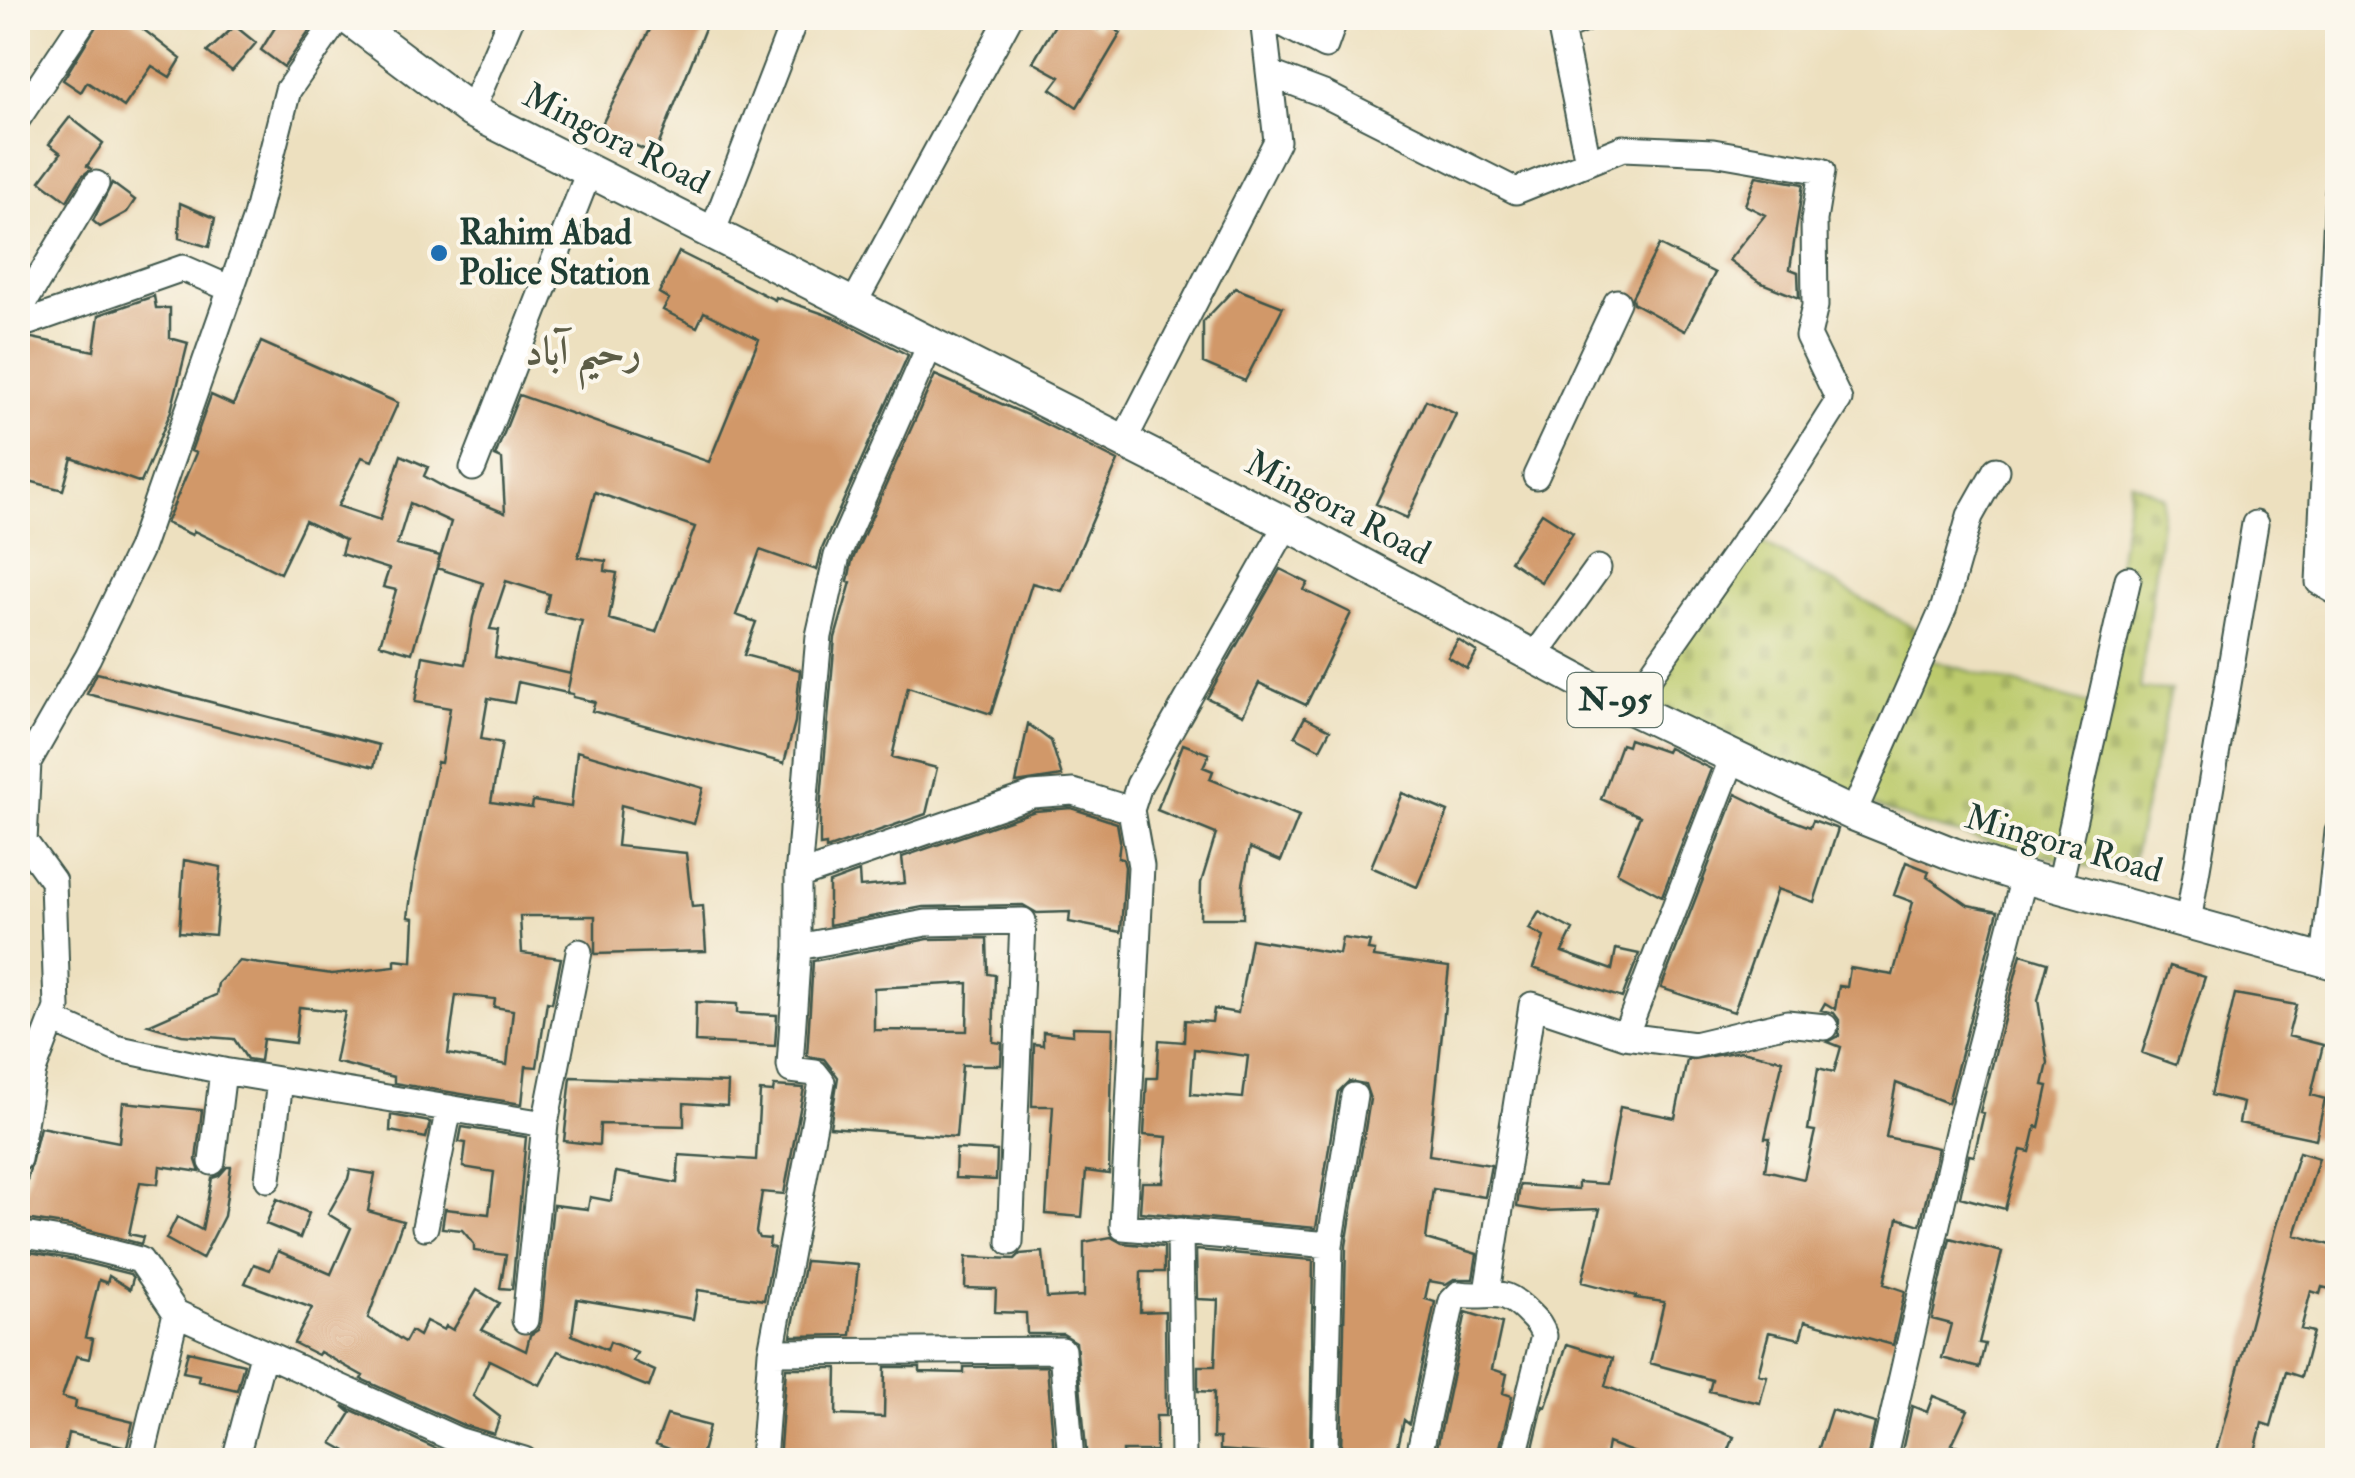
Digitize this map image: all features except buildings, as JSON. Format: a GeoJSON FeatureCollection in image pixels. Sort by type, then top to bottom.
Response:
{"type":"FeatureCollection","features":[{"type":"Feature","properties":{"kind":"main road","name":"Mingora Road"},"geometry":{"type":"LineString","coordinates":[[348,18],[471,111],[1286,524],[1628,707],[1853,814],[1953,854],[2330,963]]}},
{"type":"Feature","properties":{"kind":"street"},"geometry":{"type":"LineString","coordinates":[[18,118],[85,18]]}},
{"type":"Feature","properties":{"kind":"street"},"geometry":{"type":"LineString","coordinates":[[18,1159],[33,1071],[57,1008],[53,881],[24,841],[28,762],[88,656],[140,549],[254,220],[288,90],[338,18]]}},
{"type":"Feature","properties":{"kind":"street"},"geometry":{"type":"LineString","coordinates":[[471,111],[511,18]]}},
{"type":"Feature","properties":{"kind":"street"},"geometry":{"type":"LineString","coordinates":[[712,233],[795,18]]}},
{"type":"Feature","properties":{"kind":"street"},"geometry":{"type":"LineString","coordinates":[[853,306],[1009,18]]}},
{"type":"Feature","properties":{"kind":"street"},"geometry":{"type":"LineString","coordinates":[[1124,442],[1277,141],[1263,18]]}},
{"type":"Feature","properties":{"kind":"street"},"geometry":{"type":"LineString","coordinates":[[1272,18],[1325,46],[1335,18]]}},
{"type":"Feature","properties":{"kind":"street"},"geometry":{"type":"LineString","coordinates":[[1587,18],[1561,29],[1588,162]]}},
{"type":"Feature","properties":{"kind":"street"},"geometry":{"type":"LineString","coordinates":[[1271,74],[1324,94],[1516,191],[1623,148],[1713,152],[1822,171],[1814,220],[1815,306],[1808,336],[1838,400],[1800,463],[1628,707]]}},
{"type":"Feature","properties":{"kind":"street"},"geometry":{"type":"LineString","coordinates":[[472,468],[590,169]]}},
{"type":"Feature","properties":{"kind":"street"},"geometry":{"type":"LineString","coordinates":[[18,314],[96,184]]}},
{"type":"Feature","properties":{"kind":"street"},"geometry":{"type":"LineString","coordinates":[[2338,191],[2319,582],[2338,593]]}},
{"type":"Feature","properties":{"kind":"street"},"geometry":{"type":"LineString","coordinates":[[18,322],[29,322],[183,268],[231,289]]}},
{"type":"Feature","properties":{"kind":"street"},"geometry":{"type":"LineString","coordinates":[[1536,476],[1618,302]]}},
{"type":"Feature","properties":{"kind":"street"},"geometry":{"type":"LineString","coordinates":[[763,1460],[770,1352],[822,1082],[816,1073],[795,1071],[790,1065],[798,947],[798,876],[819,636],[838,556],[930,346]]}},
{"type":"Feature","properties":{"kind":"street"},"geometry":{"type":"LineString","coordinates":[[1853,814],[1944,607],[1970,516],[1996,470]]}},
{"type":"Feature","properties":{"kind":"street"},"geometry":{"type":"LineString","coordinates":[[1286,524],[1140,785],[1132,810],[1140,866],[1123,1227],[1330,1245]]}},
{"type":"Feature","properties":{"kind":"street"},"geometry":{"type":"LineString","coordinates":[[2188,922],[2255,524]]}},
{"type":"Feature","properties":{"kind":"street"},"geometry":{"type":"LineString","coordinates":[[1534,657],[1598,568]]}},
{"type":"Feature","properties":{"kind":"street"},"geometry":{"type":"LineString","coordinates":[[2059,885],[2128,579]]}},
{"type":"Feature","properties":{"kind":"street"},"geometry":{"type":"LineString","coordinates":[[1625,1036],[1733,757]]}},
{"type":"Feature","properties":{"kind":"street"},"geometry":{"type":"LineString","coordinates":[[798,876],[1032,795],[1074,792],[1132,810]]}},
{"type":"Feature","properties":{"kind":"street"},"geometry":{"type":"LineString","coordinates":[[2330,963],[2338,832]]}},
{"type":"Feature","properties":{"kind":"street"},"geometry":{"type":"LineString","coordinates":[[1883,1460],[1961,1119],[2024,877]]}},
{"type":"Feature","properties":{"kind":"street"},"geometry":{"type":"LineString","coordinates":[[798,947],[926,924],[1023,921],[1010,1242]]}},
{"type":"Feature","properties":{"kind":"street"},"geometry":{"type":"LineString","coordinates":[[525,1320],[545,1124],[579,952]]}},
{"type":"Feature","properties":{"kind":"street"},"geometry":{"type":"LineString","coordinates":[[1487,1292],[1532,1006],[1625,1036],[1694,1044],[1787,1022],[1825,1027]]}},
{"type":"Feature","properties":{"kind":"street"},"geometry":{"type":"LineString","coordinates":[[54,1021],[115,1048],[224,1071],[545,1124]]}},
{"type":"Feature","properties":{"kind":"street"},"geometry":{"type":"LineString","coordinates":[[212,1162],[224,1071]]}},
{"type":"Feature","properties":{"kind":"street"},"geometry":{"type":"LineString","coordinates":[[268,1179],[280,1082]]}},
{"type":"Feature","properties":{"kind":"street"},"geometry":{"type":"LineString","coordinates":[[1325,1451],[1330,1245],[1354,1096]]}},
{"type":"Feature","properties":{"kind":"street"},"geometry":{"type":"LineString","coordinates":[[425,1228],[449,1108]]}},
{"type":"Feature","properties":{"kind":"street"},"geometry":{"type":"LineString","coordinates":[[1180,1231],[1184,1457]]}},
{"type":"Feature","properties":{"kind":"street"},"geometry":{"type":"LineString","coordinates":[[18,1234],[140,1260],[176,1314],[453,1450],[524,1460]]}},
{"type":"Feature","properties":{"kind":"street"},"geometry":{"type":"LineString","coordinates":[[1418,1460],[1452,1302],[1459,1294],[1487,1292],[1514,1298],[1542,1328],[1544,1336],[1513,1460]]}},
{"type":"Feature","properties":{"kind":"street"},"geometry":{"type":"LineString","coordinates":[[141,1460],[176,1314]]}},
{"type":"Feature","properties":{"kind":"street"},"geometry":{"type":"LineString","coordinates":[[770,1352],[1062,1350],[1071,1460]]}},
{"type":"Feature","properties":{"kind":"street"},"geometry":{"type":"LineString","coordinates":[[236,1460],[263,1355]]}},
{"type":"Feature","properties":{"kind":"green space"},"geometry":{"type":"Polygon","coordinates":[[[2131,482],[2164,497],[2140,689],[2171,690],[2129,876],[1914,822],[1628,707],[1754,538],[1917,630],[1919,657],[2096,706],[2131,482]]]}},
{"type":"Feature","properties":{"kind":"place","name":"Rahim Abad Police Station"},"geometry":{"type":"Point","coordinates":[439,253]}},
{"type":"Feature","properties":{"kind":"district","name":"رحیم آباد"},"geometry":{"type":"Point","coordinates":[583,351]}}]}
